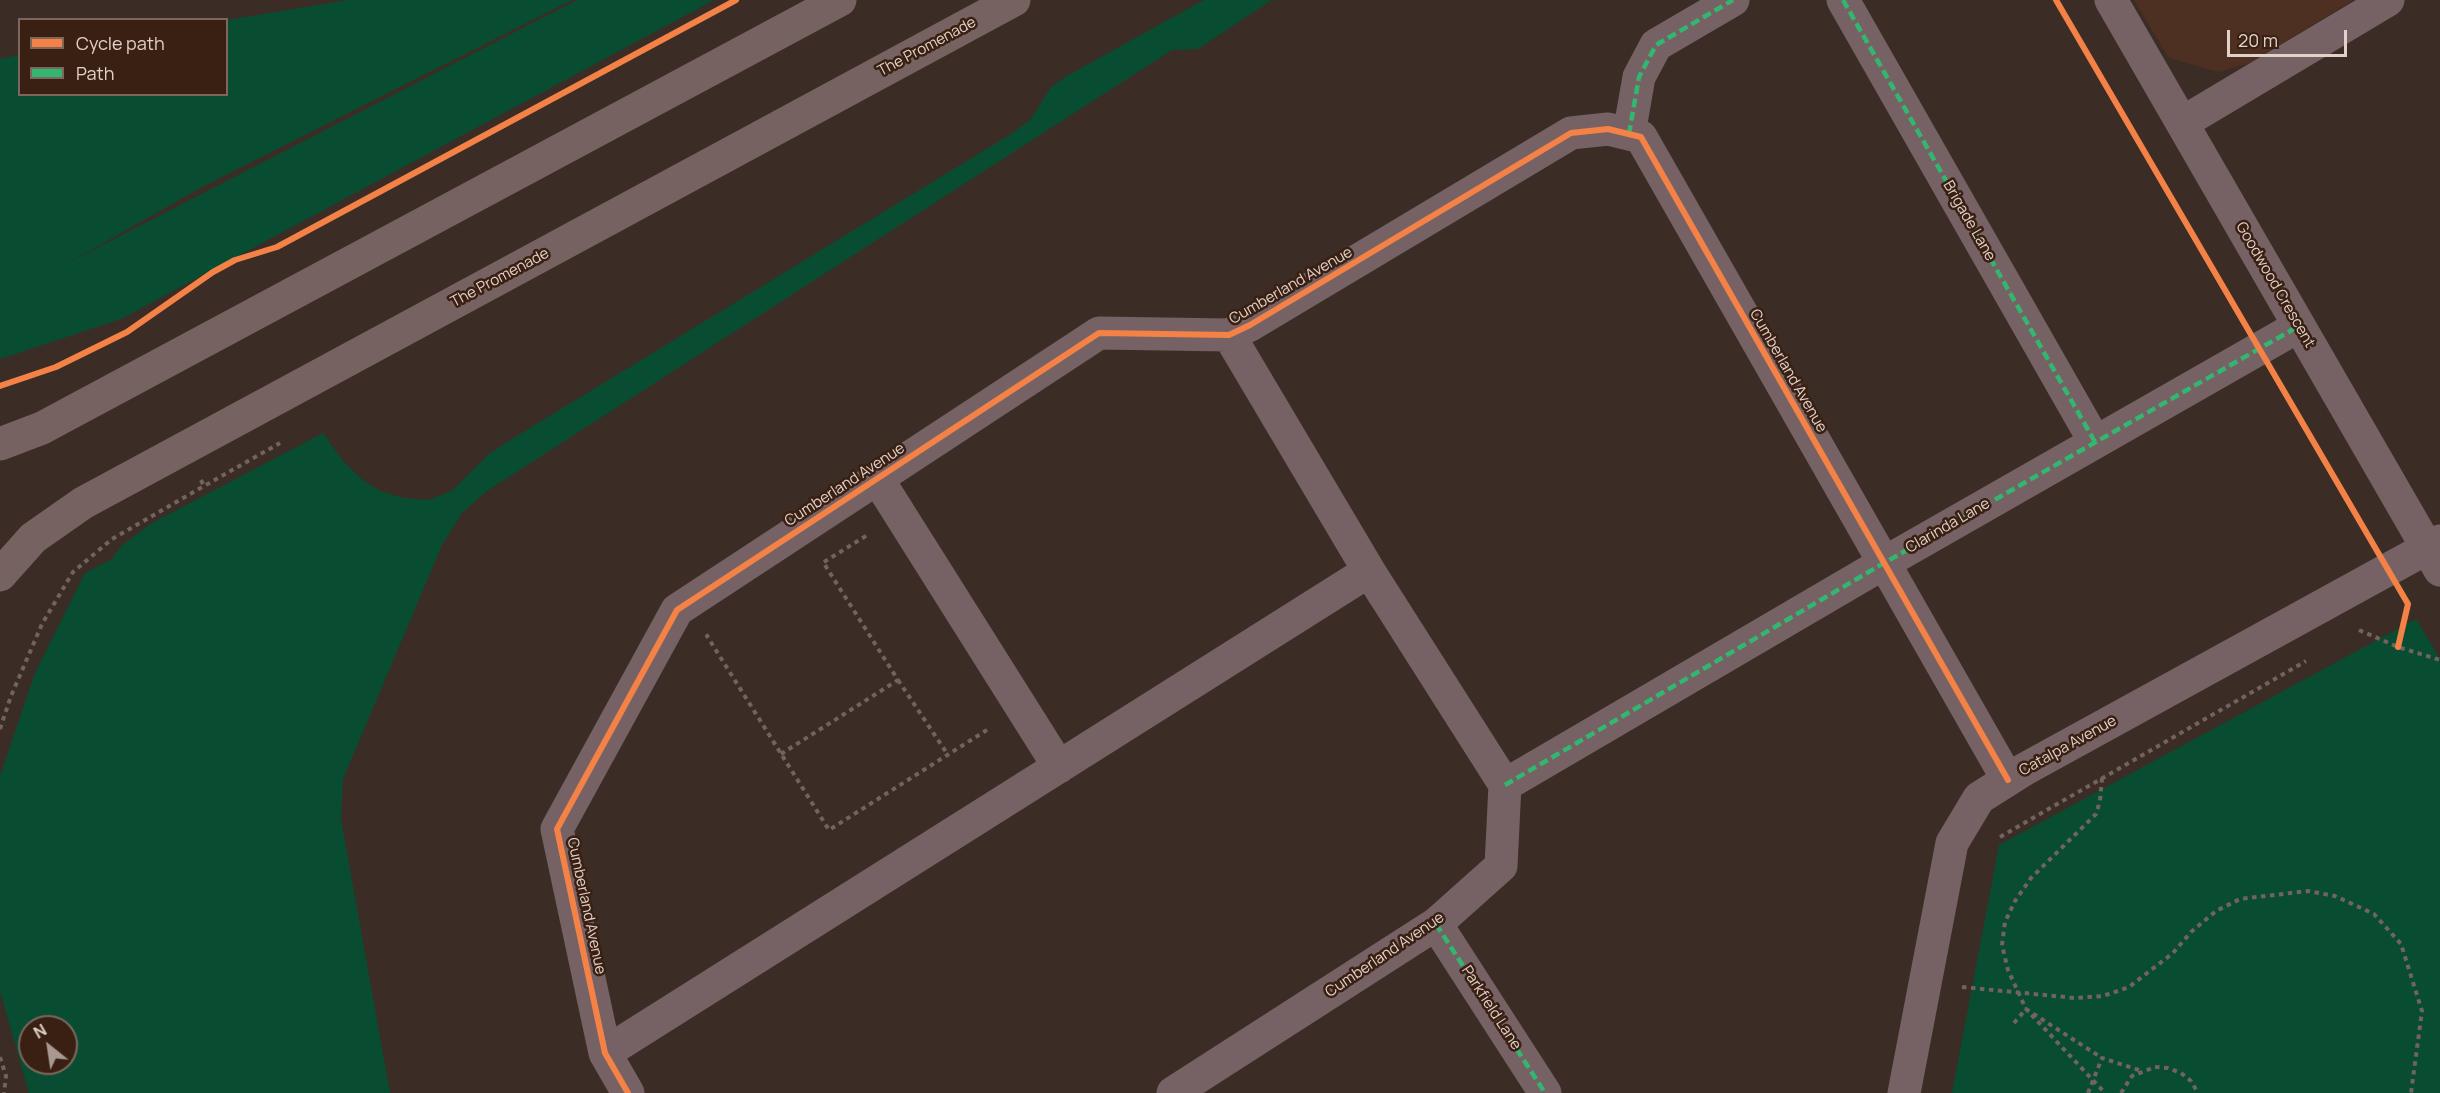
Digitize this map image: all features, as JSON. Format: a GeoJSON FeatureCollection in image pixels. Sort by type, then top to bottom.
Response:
{"type":"FeatureCollection","features":[{"type":"Feature","properties":{"kind":"main road"},"geometry":{"type":"LineString","coordinates":[[0,444],[42,428],[840,0]]}},
{"type":"Feature","properties":{"kind":"main road","name":"The Promenade"},"geometry":{"type":"LineString","coordinates":[[0,575],[33,538],[83,503],[1014,0]]}},
{"type":"Feature","properties":{"kind":"street"},"geometry":{"type":"LineString","coordinates":[[1629,134],[1640,76],[1656,45],[1733,0]]}},
{"type":"Feature","properties":{"kind":"street","name":"Brigade Lane"},"geometry":{"type":"LineString","coordinates":[[1843,0],[2095,442]]}},
{"type":"Feature","properties":{"kind":"street","name":"Goodwood Crescent"},"geometry":{"type":"LineString","coordinates":[[2111,0],[2299,326],[2436,553]]}},
{"type":"Feature","properties":{"kind":"street"},"geometry":{"type":"LineString","coordinates":[[2182,123],[2388,0]]}},
{"type":"Feature","properties":{"kind":"street","name":"Cumberland Avenue"},"geometry":{"type":"LineString","coordinates":[[628,1093],[605,1053],[557,829],[677,610],[1099,333],[1229,335],[1250,325],[1571,133],[1608,129],[1641,137],[2008,780]]}},
{"type":"Feature","properties":{"kind":"street","name":"Clarinda Lane"},"geometry":{"type":"LineString","coordinates":[[1505,785],[1884,563],[2299,326]]}},
{"type":"Feature","properties":{"kind":"street","name":"Cumberland Avenue"},"geometry":{"type":"LineString","coordinates":[[1173,1093],[1436,924],[1501,866],[1505,785],[1369,571],[1229,335]]}},
{"type":"Feature","properties":{"kind":"street"},"geometry":{"type":"LineString","coordinates":[[877,478],[1059,767]]}},
{"type":"Feature","properties":{"kind":"street","name":"Catalpa Avenue"},"geometry":{"type":"LineString","coordinates":[[1904,1093],[1952,843],[1979,798],[2008,780],[2436,553]]}},
{"type":"Feature","properties":{"kind":"street"},"geometry":{"type":"LineString","coordinates":[[605,1053],[1369,571]]}},
{"type":"Feature","properties":{"kind":"street","name":"Parkfield Lane"},"geometry":{"type":"LineString","coordinates":[[1436,924],[1545,1093]]}},
{"type":"Feature","properties":{"kind":"path"},"geometry":{"type":"LineString","coordinates":[[0,729],[11,696],[42,624],[73,572],[112,539],[204,486]]}},
{"type":"Feature","properties":{"kind":"path"},"geometry":{"type":"LineString","coordinates":[[814,568],[900,514]]}},
{"type":"Feature","properties":{"kind":"path"},"geometry":{"type":"LineString","coordinates":[[823,562],[948,754]]}},
{"type":"Feature","properties":{"kind":"path"},"geometry":{"type":"LineString","coordinates":[[717,630],[707,636],[829,830],[1022,708]]}},
{"type":"Feature","properties":{"kind":"path"},"geometry":{"type":"LineString","coordinates":[[2350,636],[2361,630],[2398,647],[2440,660]]}},
{"type":"Feature","properties":{"kind":"path"},"geometry":{"type":"LineString","coordinates":[[1996,839],[2309,659]]}},
{"type":"Feature","properties":{"kind":"path"},"geometry":{"type":"LineString","coordinates":[[781,754],[898,680]]}},
{"type":"Feature","properties":{"kind":"path"},"geometry":{"type":"LineString","coordinates":[[2102,778],[2100,801],[2096,814],[2031,878],[2015,901],[2006,922],[2002,945],[2008,970],[2026,1010],[2105,1093]]}},
{"type":"Feature","properties":{"kind":"path"},"geometry":{"type":"LineString","coordinates":[[1925,983],[2075,998],[2103,996],[2129,987],[2173,953],[2191,932],[2216,911],[2240,899],[2308,891],[2336,896],[2374,914],[2401,944],[2422,1011],[2411,1093]]}},
{"type":"Feature","properties":{"kind":"path"},"geometry":{"type":"LineString","coordinates":[[2014,1023],[2026,1010]]}},
{"type":"Feature","properties":{"kind":"path"},"geometry":{"type":"LineString","coordinates":[[2026,1010],[2102,1058],[2142,1071]]}},
{"type":"Feature","properties":{"kind":"path"},"geometry":{"type":"LineString","coordinates":[[0,1057],[6,1076],[4,1093]]}},
{"type":"Feature","properties":{"kind":"path"},"geometry":{"type":"LineString","coordinates":[[2088,1093],[2102,1058]]}},
{"type":"Feature","properties":{"kind":"path"},"geometry":{"type":"LineString","coordinates":[[2121,1093],[2132,1076],[2155,1067],[2168,1068],[2181,1073],[2191,1081],[2198,1093]]}},
{"type":"Feature","properties":{"kind":"shaded area"},"geometry":{"type":"Polygon","coordinates":[[[2134,0],[2353,0],[2252,62],[2219,72],[2169,58],[2134,0]]]}},
{"type":"Feature","properties":{"kind":"green space"},"geometry":{"type":"Polygon","coordinates":[[[348,0],[572,0],[202,187],[68,263],[577,0],[714,0],[121,319],[0,359],[0,59],[18,55],[18,96],[228,96],[228,20],[348,0]]]}},
{"type":"Feature","properties":{"kind":"green space"},"geometry":{"type":"Polygon","coordinates":[[[1204,0],[1272,0],[1198,49],[1172,50],[487,491],[462,513],[442,545],[343,779],[341,819],[390,1093],[29,1093],[24,1075],[78,1075],[78,1015],[18,1015],[18,1054],[0,991],[0,776],[35,673],[85,573],[112,559],[121,546],[152,523],[323,433],[343,461],[364,481],[380,491],[404,498],[428,500],[452,491],[489,454],[512,439],[1011,134],[1030,120],[1051,87],[1204,0]]]}},
{"type":"Feature","properties":{"kind":"green space"},"geometry":{"type":"Polygon","coordinates":[[[2416,619],[2440,659],[2440,1093],[1952,1093],[1999,845],[2416,619]]]}},
{"type":"Feature","properties":{"kind":"marked path"},"geometry":{"type":"LineString","coordinates":[[1629,134],[1639,77],[1656,45],[1733,0]]}},
{"type":"Feature","properties":{"kind":"marked path"},"geometry":{"type":"LineString","coordinates":[[1843,0],[2095,442]]}},
{"type":"Feature","properties":{"kind":"marked path"},"geometry":{"type":"LineString","coordinates":[[1505,785],[1884,563],[2299,326]]}},
{"type":"Feature","properties":{"kind":"marked path"},"geometry":{"type":"LineString","coordinates":[[1436,924],[1545,1093]]}},
{"type":"Feature","properties":{"kind":"cycle path"},"geometry":{"type":"LineString","coordinates":[[0,386],[56,367],[127,332],[213,272],[235,260],[277,247],[736,0]]}},
{"type":"Feature","properties":{"kind":"cycle path"},"geometry":{"type":"LineString","coordinates":[[2056,0],[2408,604],[2398,647]]}},
{"type":"Feature","properties":{"kind":"cycle path"},"geometry":{"type":"LineString","coordinates":[[628,1093],[605,1053],[557,829],[677,610],[1099,333],[1229,335],[1250,325],[1571,133],[1608,129],[1641,137],[2008,780]]}}]}
